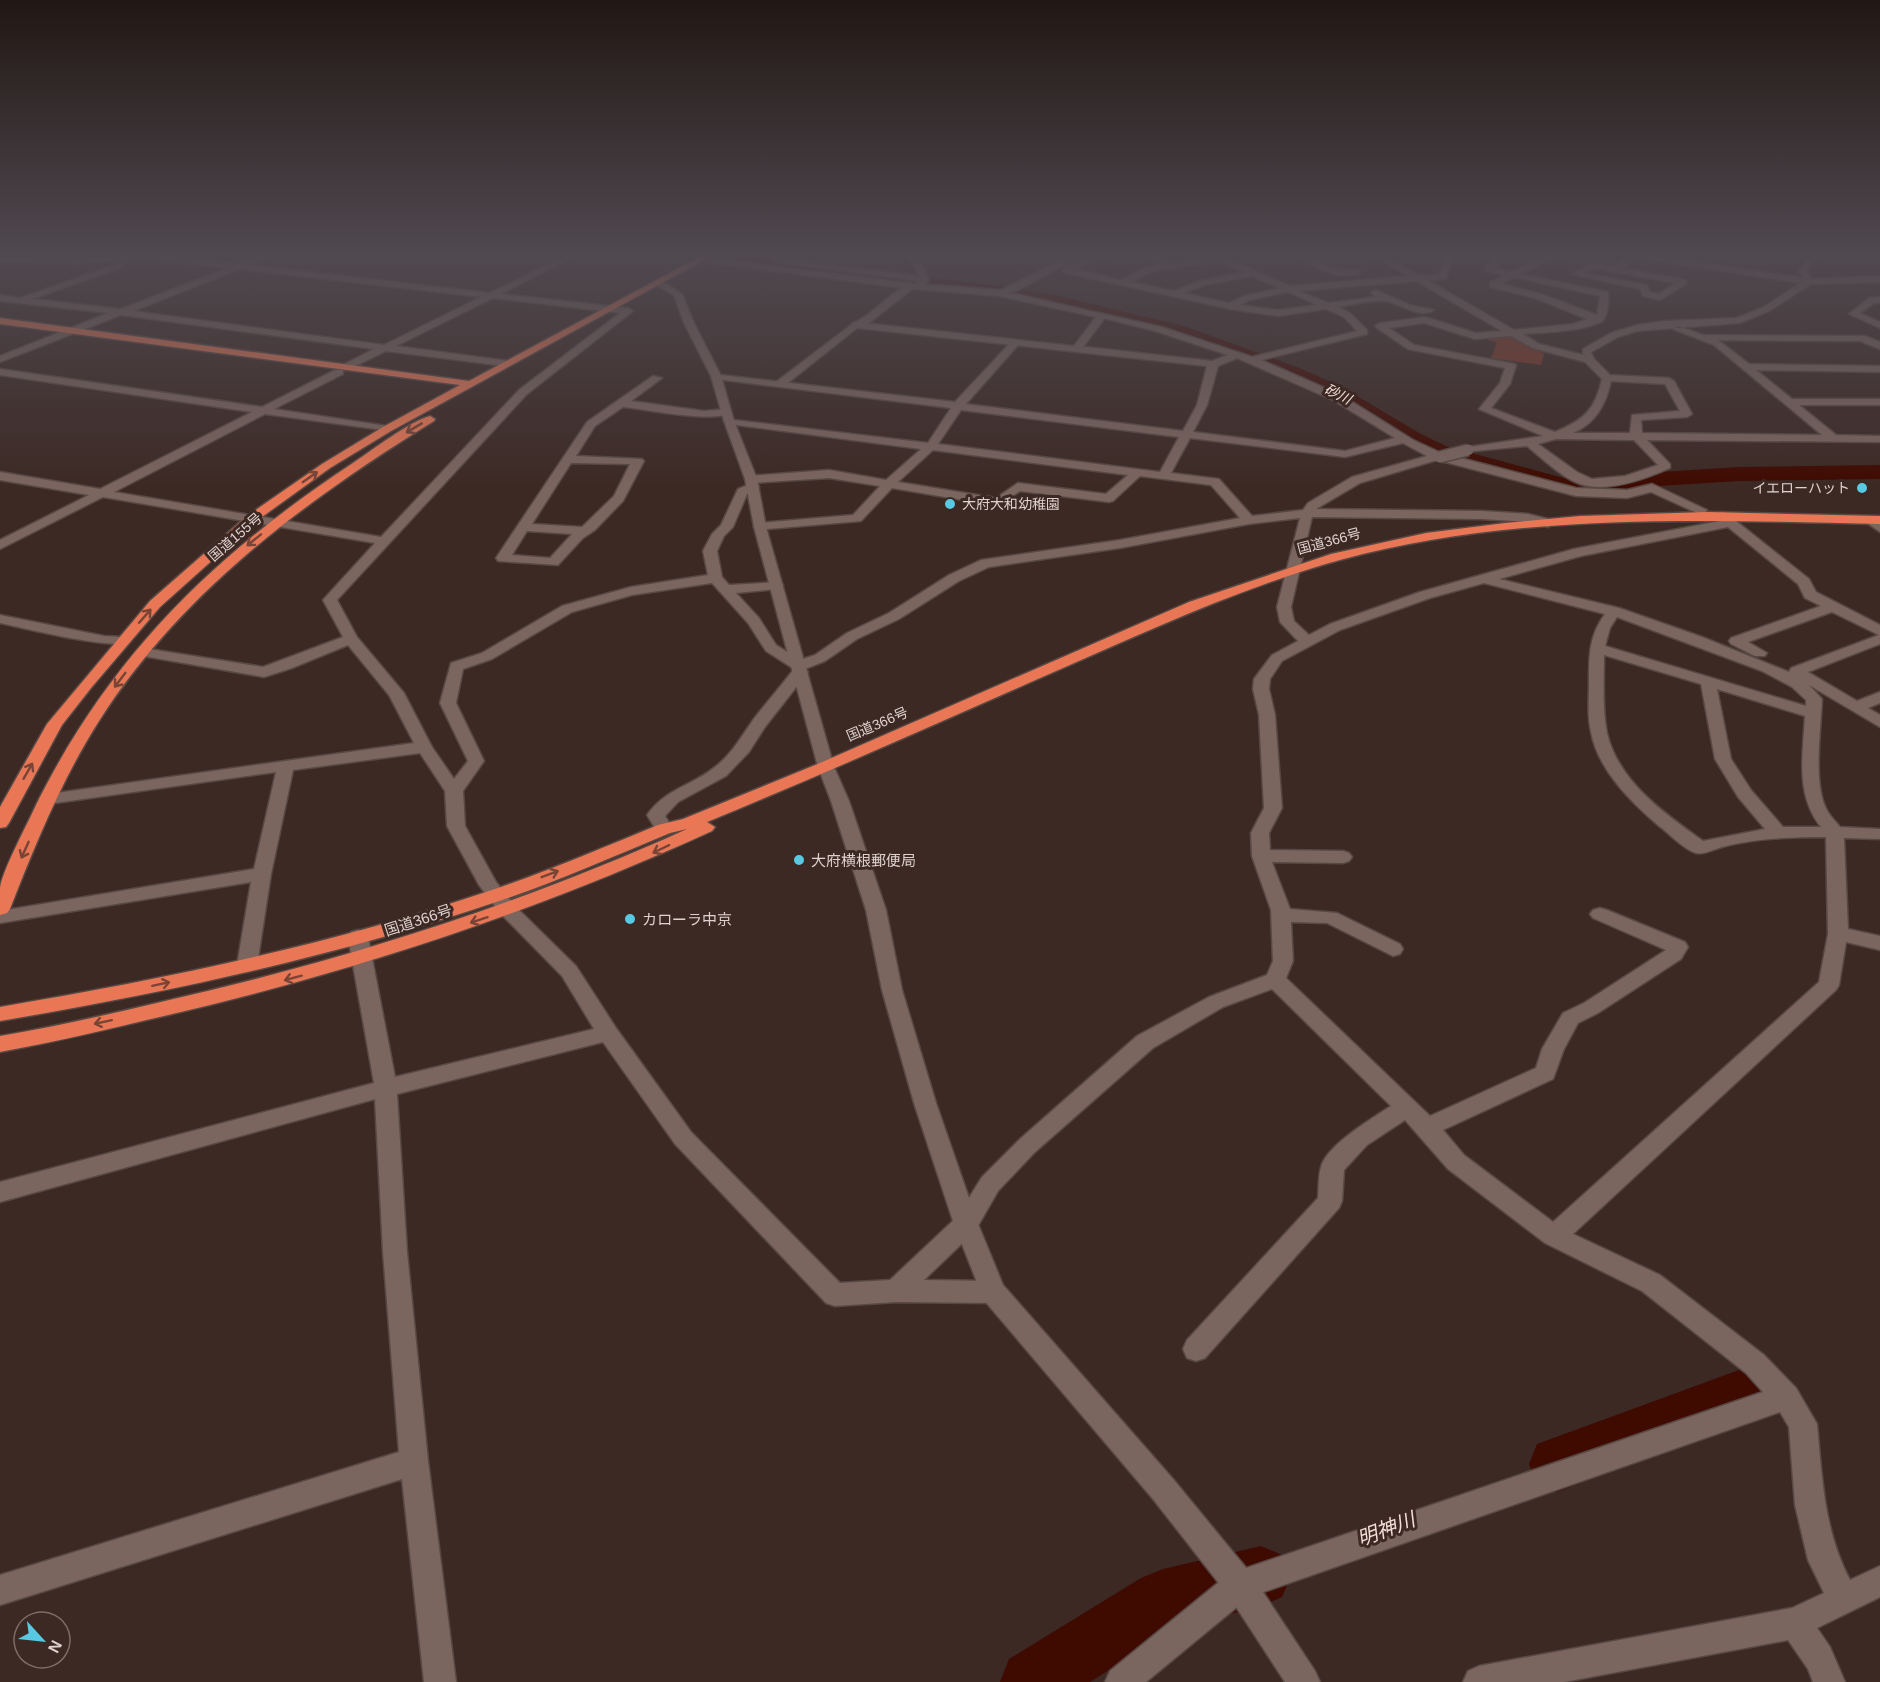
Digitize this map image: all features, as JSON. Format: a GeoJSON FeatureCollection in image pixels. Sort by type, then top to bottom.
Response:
{"type":"FeatureCollection","features":[{"type":"Feature","properties":{"kind":"highway"},"geometry":{"type":"LineString","coordinates":[[29,332],[471,386]]}},
{"type":"Feature","properties":{"kind":"highway"},"geometry":{"type":"LineString","coordinates":[[92,332],[343,369]]}},
{"type":"Feature","properties":{"kind":"highway","name":"国道155号"},"geometry":{"type":"LineString","coordinates":[[0,909],[48,800],[92,720],[142,652],[187,600],[276,523],[324,486],[505,363],[565,332]]}},
{"type":"Feature","properties":{"kind":"highway","name":"国道155号"},"geometry":{"type":"LineString","coordinates":[[0,822],[4,805],[55,724],[122,641],[155,604],[250,519],[326,466],[387,429],[574,332]]}},
{"type":"Feature","properties":{"kind":"highway","name":"国道366号"},"geometry":{"type":"LineString","coordinates":[[0,1044],[246,991],[362,958],[503,903],[664,830],[689,823],[826,767],[1194,605],[1336,557],[1426,537],[1548,523],[1650,517],[1876,523]]}},
{"type":"Feature","properties":{"kind":"highway","name":"国道366号"},"geometry":{"type":"LineString","coordinates":[[0,1014],[247,965],[503,903],[640,858],[826,767]]}},
{"type":"Feature","properties":{"kind":"street"},"geometry":{"type":"LineString","coordinates":[[0,359],[66,332]]}},
{"type":"Feature","properties":{"kind":"street"},"geometry":{"type":"LineString","coordinates":[[271,332],[505,363]]}},
{"type":"Feature","properties":{"kind":"street"},"geometry":{"type":"LineString","coordinates":[[0,545],[417,332]]}},
{"type":"Feature","properties":{"kind":"street"},"geometry":{"type":"LineString","coordinates":[[600,332],[522,392],[330,600],[351,639],[396,693],[424,747],[454,791],[456,826],[488,885],[569,971],[608,1033],[683,1138],[835,1295],[896,1291],[993,1292]]}},
{"type":"Feature","properties":{"kind":"street"},"geometry":{"type":"LineString","coordinates":[[694,332],[716,376],[752,483],[760,527],[826,767],[840,801],[876,910],[892,990],[966,1224],[993,1292],[1163,1489],[1240,1585],[1305,1682]]}},
{"type":"Feature","properties":{"kind":"street"},"geometry":{"type":"LineString","coordinates":[[780,384],[845,332]]}},
{"type":"Feature","properties":{"kind":"street"},"geometry":{"type":"LineString","coordinates":[[922,332],[1213,364],[1236,355]]}},
{"type":"Feature","properties":{"kind":"street"},"geometry":{"type":"LineString","coordinates":[[1077,349],[1089,332]]}},
{"type":"Feature","properties":{"kind":"street"},"geometry":{"type":"LineString","coordinates":[[1169,332],[1250,360],[1323,390],[1402,440],[1439,456],[1576,492],[1627,494],[1652,488],[1701,510]]}},
{"type":"Feature","properties":{"kind":"street"},"geometry":{"type":"LineString","coordinates":[[1250,360],[1362,332]]}},
{"type":"Feature","properties":{"kind":"street"},"geometry":{"type":"LineString","coordinates":[[1390,332],[1411,347],[1511,366],[1505,384],[1484,409],[1554,436],[1880,439]]}},
{"type":"Feature","properties":{"kind":"street"},"geometry":{"type":"LineString","coordinates":[[1464,332],[1475,336],[1508,332]]}},
{"type":"Feature","properties":{"kind":"street"},"geometry":{"type":"LineString","coordinates":[[1514,332],[1536,346],[1589,360]]}},
{"type":"Feature","properties":{"kind":"street"},"geometry":{"type":"LineString","coordinates":[[1531,444],[1584,481],[1608,482],[1648,473],[1666,466],[1636,436],[1636,417],[1686,414],[1669,381],[1607,378],[1589,360],[1586,351],[1622,332]]}},
{"type":"Feature","properties":{"kind":"street"},"geometry":{"type":"LineString","coordinates":[[1692,332],[1717,343],[1749,367],[1834,439]]}},
{"type":"Feature","properties":{"kind":"street"},"geometry":{"type":"LineString","coordinates":[[1704,336],[1862,338],[1880,346]]}},
{"type":"Feature","properties":{"kind":"street"},"geometry":{"type":"LineString","coordinates":[[760,527],[857,518],[889,484],[932,445],[957,406],[1015,343]]}},
{"type":"Feature","properties":{"kind":"street"},"geometry":{"type":"LineString","coordinates":[[1164,475],[1202,405],[1213,364]]}},
{"type":"Feature","properties":{"kind":"street"},"geometry":{"type":"LineString","coordinates":[[1749,367],[1880,369]]}},
{"type":"Feature","properties":{"kind":"street"},"geometry":{"type":"LineString","coordinates":[[0,372],[387,429]]}},
{"type":"Feature","properties":{"kind":"street"},"geometry":{"type":"LineString","coordinates":[[716,376],[1345,454],[1402,440]]}},
{"type":"Feature","properties":{"kind":"street"},"geometry":{"type":"LineString","coordinates":[[1306,642],[1287,622],[1284,608],[1307,513],[1312,506],[1356,480],[1439,456],[1549,440],[1567,431],[1599,408],[1607,378]]}},
{"type":"Feature","properties":{"kind":"street"},"geometry":{"type":"LineString","coordinates":[[568,459],[638,461],[619,498],[553,562],[503,558],[523,526],[591,424],[653,380],[670,385]]}},
{"type":"Feature","properties":{"kind":"street"},"geometry":{"type":"LineString","coordinates":[[1791,402],[1880,402]]}},
{"type":"Feature","properties":{"kind":"street"},"geometry":{"type":"LineString","coordinates":[[620,403],[1215,482],[1249,520]]}},
{"type":"Feature","properties":{"kind":"street"},"geometry":{"type":"LineString","coordinates":[[800,669],[771,648],[754,621],[720,584],[710,551],[718,534],[727,527],[742,492],[752,483],[829,474],[998,502],[1018,487],[1109,498],[1138,472]]}},
{"type":"Feature","properties":{"kind":"street"},"geometry":{"type":"LineString","coordinates":[[0,476],[384,541]]}},
{"type":"Feature","properties":{"kind":"street"},"geometry":{"type":"LineString","coordinates":[[664,830],[656,815],[672,798],[720,772],[743,749],[800,669],[852,636],[894,616],[954,578],[986,563],[1120,544],[1249,520],[1307,513],[1482,515],[1528,518],[1548,523]]}},
{"type":"Feature","properties":{"kind":"street"},"geometry":{"type":"LineString","coordinates":[[896,1291],[966,1224],[990,1184],[1027,1146],[1145,1042],[1216,1002],[1275,980],[1282,961],[1281,915],[1261,856],[1260,833],[1273,808],[1267,715],[1261,689],[1262,679],[1277,658],[1335,627],[1425,596],[1587,550],[1726,520],[1804,582],[1810,595],[1880,631]]}},
{"type":"Feature","properties":{"kind":"street"},"geometry":{"type":"LineString","coordinates":[[523,526],[584,531]]}},
{"type":"Feature","properties":{"kind":"street"},"geometry":{"type":"LineString","coordinates":[[1486,579],[1614,611],[1695,639],[1783,674],[1808,692],[1814,699],[1811,772],[1815,800],[1820,814],[1835,832],[1838,934],[1829,985],[1554,1236]]}},
{"type":"Feature","properties":{"kind":"street"},"geometry":{"type":"LineString","coordinates":[[454,791],[476,760],[448,703],[456,666],[486,656],[567,609],[631,591],[720,584],[776,585]]}},
{"type":"Feature","properties":{"kind":"street"},"geometry":{"type":"LineString","coordinates":[[1833,607],[1736,642],[1796,671],[1880,722]]}},
{"type":"Feature","properties":{"kind":"street"},"geometry":{"type":"LineString","coordinates":[[1614,611],[1600,629],[1596,648],[1600,739],[1619,775],[1653,814],[1700,848],[1734,838],[1779,834],[1835,832],[1880,834]]}},
{"type":"Feature","properties":{"kind":"street"},"geometry":{"type":"LineString","coordinates":[[0,619],[104,640],[122,641]]}},
{"type":"Feature","properties":{"kind":"street"},"geometry":{"type":"LineString","coordinates":[[142,652],[264,672],[351,639]]}},
{"type":"Feature","properties":{"kind":"street"},"geometry":{"type":"LineString","coordinates":[[1796,671],[1880,639]]}},
{"type":"Feature","properties":{"kind":"street"},"geometry":{"type":"LineString","coordinates":[[1596,648],[1813,713]]}},
{"type":"Feature","properties":{"kind":"street"},"geometry":{"type":"LineString","coordinates":[[1708,681],[1723,759],[1744,793],[1779,834]]}},
{"type":"Feature","properties":{"kind":"street"},"geometry":{"type":"LineString","coordinates":[[1856,707],[1880,697]]}},
{"type":"Feature","properties":{"kind":"street"},"geometry":{"type":"LineString","coordinates":[[48,800],[424,747]]}},
{"type":"Feature","properties":{"kind":"street"},"geometry":{"type":"LineString","coordinates":[[247,965],[262,874],[286,766]]}},
{"type":"Feature","properties":{"kind":"street"},"geometry":{"type":"LineString","coordinates":[[1261,856],[1343,857]]}},
{"type":"Feature","properties":{"kind":"street"},"geometry":{"type":"LineString","coordinates":[[0,917],[262,874]]}},
{"type":"Feature","properties":{"kind":"street"},"geometry":{"type":"LineString","coordinates":[[1427,1127],[1545,1073],[1553,1049],[1570,1018],[1591,1008],[1674,954],[1678,947],[1600,914]]}},
{"type":"Feature","properties":{"kind":"street"},"geometry":{"type":"LineString","coordinates":[[1281,915],[1330,916],[1393,949]]}},
{"type":"Feature","properties":{"kind":"street"},"geometry":{"type":"LineString","coordinates":[[1838,934],[1880,943]]}},
{"type":"Feature","properties":{"kind":"street"},"geometry":{"type":"LineString","coordinates":[[358,937],[386,1088],[395,1252],[414,1461],[440,1682]]}},
{"type":"Feature","properties":{"kind":"street"},"geometry":{"type":"LineString","coordinates":[[1275,980],[1427,1127],[1456,1161],[1554,1236],[1651,1283],[1755,1364],[1786,1397],[1803,1424],[1809,1505],[1823,1560],[1844,1600]]}},
{"type":"Feature","properties":{"kind":"street"},"geometry":{"type":"LineString","coordinates":[[0,1192],[386,1088],[608,1033]]}},
{"type":"Feature","properties":{"kind":"street"},"geometry":{"type":"LineString","coordinates":[[1196,1349],[1330,1201],[1332,1167],[1359,1139],[1405,1108]]}},
{"type":"Feature","properties":{"kind":"street"},"geometry":{"type":"LineString","coordinates":[[1121,1682],[1240,1585],[1786,1397]]}},
{"type":"Feature","properties":{"kind":"street"},"geometry":{"type":"LineString","coordinates":[[0,1590],[414,1461]]}},
{"type":"Feature","properties":{"kind":"street"},"geometry":{"type":"LineString","coordinates":[[1479,1682],[1795,1623],[1880,1581]]}},
{"type":"Feature","properties":{"kind":"street"},"geometry":{"type":"LineString","coordinates":[[1795,1623],[1819,1658],[1829,1682]]}},
{"type":"Feature","properties":{"kind":"shaded area"},"geometry":{"type":"Polygon","coordinates":[[[1515,336],[1544,354],[1541,365],[1491,358],[1497,343],[1487,339],[1515,336]]]}},
{"type":"Feature","properties":{"kind":"waterway","name":"砂川"},"geometry":{"type":"LineString","coordinates":[[1184,332],[1295,373],[1335,391],[1413,439],[1438,451],[1578,489],[1620,489],[1659,479],[1739,474],[1880,472]]}},
{"type":"Feature","properties":{"kind":"waterway","name":"明神川"},"geometry":{"type":"LineString","coordinates":[[1557,1464],[1750,1391]]}},
{"type":"Feature","properties":{"kind":"waterway","name":"明神川"},"geometry":{"type":"LineString","coordinates":[[1032,1682],[1163,1600],[1261,1576]]}},
{"type":"Feature","properties":{"kind":"place","name":"イエローハット"},"geometry":{"type":"Point","coordinates":[1862,488]}},
{"type":"Feature","properties":{"kind":"place","name":"大府大和幼稚園"},"geometry":{"type":"Point","coordinates":[950,504]}},
{"type":"Feature","properties":{"kind":"place","name":"大府横根郵便局"},"geometry":{"type":"Point","coordinates":[799,860]}},
{"type":"Feature","properties":{"kind":"place","name":"カローラ中京"},"geometry":{"type":"Point","coordinates":[630,919]}}]}
